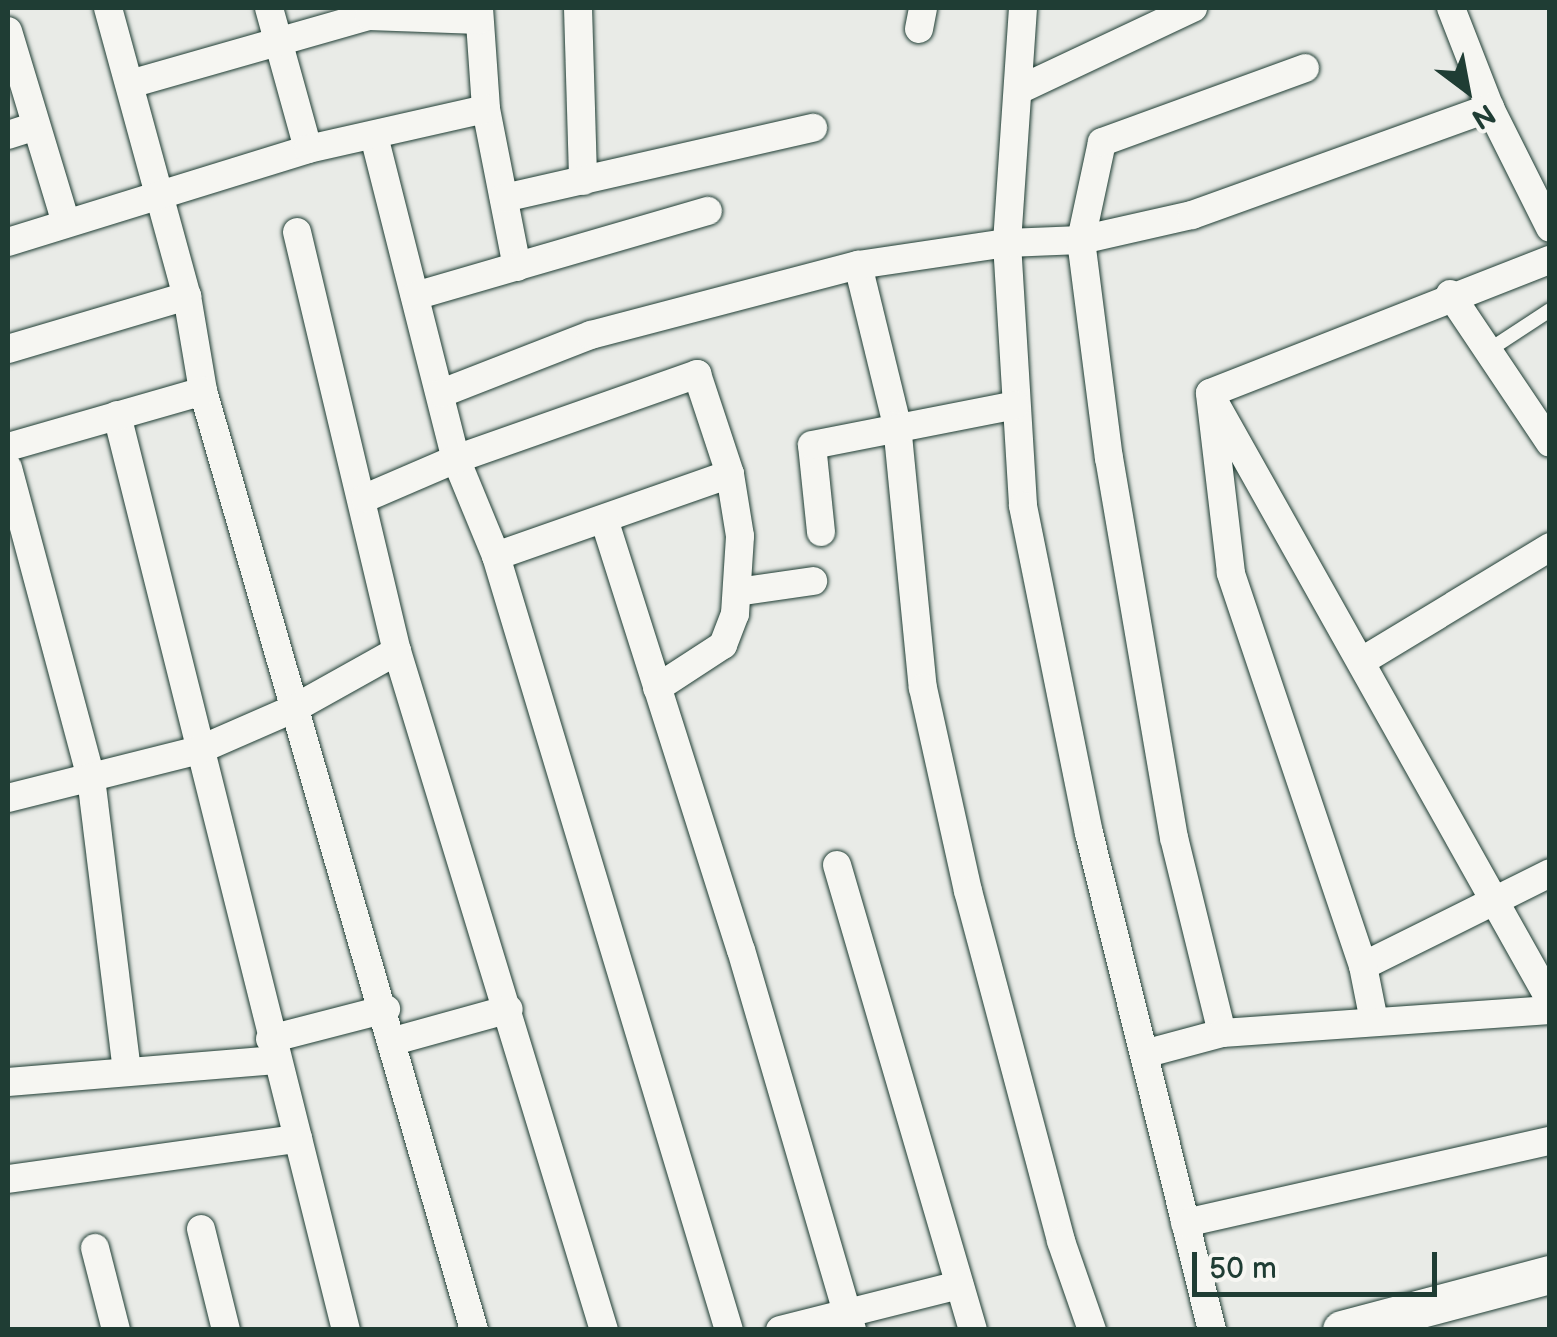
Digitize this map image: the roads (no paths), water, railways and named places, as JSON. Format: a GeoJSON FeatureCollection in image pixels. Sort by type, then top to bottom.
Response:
{"type":"FeatureCollection","features":[{"type":"Feature","properties":{"kind":"main road"},"geometry":{"type":"LineString","coordinates":[[1342,1330],[1550,1275]]}},
{"type":"Feature","properties":{"kind":"street"},"geometry":{"type":"LineString","coordinates":[[108,8],[187,296],[202,391],[386,1009],[474,1330]]}},
{"type":"Feature","properties":{"kind":"street"},"geometry":{"type":"LineString","coordinates":[[269,8],[308,149]]}},
{"type":"Feature","properties":{"kind":"street"},"geometry":{"type":"LineString","coordinates":[[578,8],[583,181]]}},
{"type":"Feature","properties":{"kind":"street"},"geometry":{"type":"LineString","coordinates":[[1024,8],[1023,88],[1007,244],[1014,405],[1027,525],[1089,833],[1212,1330]]}},
{"type":"Feature","properties":{"kind":"street"},"geometry":{"type":"LineString","coordinates":[[1023,88],[1193,8]]}},
{"type":"Feature","properties":{"kind":"street"},"geometry":{"type":"LineString","coordinates":[[1451,8],[1490,108],[1550,228]]}},
{"type":"Feature","properties":{"kind":"street"},"geometry":{"type":"LineString","coordinates":[[130,84],[369,16],[479,14],[486,109],[517,267]]}},
{"type":"Feature","properties":{"kind":"street"},"geometry":{"type":"LineString","coordinates":[[8,38],[66,223]]}},
{"type":"Feature","properties":{"kind":"street"},"geometry":{"type":"LineString","coordinates":[[1222,1033],[1174,838],[1109,459],[1081,240],[1102,142],[1305,68]]}},
{"type":"Feature","properties":{"kind":"street"},"geometry":{"type":"LineString","coordinates":[[442,393],[590,335],[858,266],[1007,244],[1081,240],[1192,215],[1490,108]]}},
{"type":"Feature","properties":{"kind":"street"},"geometry":{"type":"LineString","coordinates":[[8,242],[159,191],[308,149],[486,109]]}},
{"type":"Feature","properties":{"kind":"street"},"geometry":{"type":"LineString","coordinates":[[8,135],[35,126]]}},
{"type":"Feature","properties":{"kind":"street"},"geometry":{"type":"LineString","coordinates":[[504,198],[812,128]]}},
{"type":"Feature","properties":{"kind":"street"},"geometry":{"type":"LineString","coordinates":[[374,136],[456,459],[496,556],[728,1330]]}},
{"type":"Feature","properties":{"kind":"street"},"geometry":{"type":"LineString","coordinates":[[415,296],[708,211]]}},
{"type":"Feature","properties":{"kind":"street"},"geometry":{"type":"LineString","coordinates":[[297,232],[365,498],[398,650],[510,1009],[604,1330]]}},
{"type":"Feature","properties":{"kind":"street"},"geometry":{"type":"LineString","coordinates":[[1210,393],[1450,294],[1550,260]]}},
{"type":"Feature","properties":{"kind":"street"},"geometry":{"type":"LineString","coordinates":[[858,266],[897,425],[923,688],[972,910],[1062,1241],[1092,1330]]}},
{"type":"Feature","properties":{"kind":"street"},"geometry":{"type":"LineString","coordinates":[[1450,294],[1492,348],[1550,443]]}},
{"type":"Feature","properties":{"kind":"street"},"geometry":{"type":"LineString","coordinates":[[8,349],[187,296]]}},
{"type":"Feature","properties":{"kind":"street"},"geometry":{"type":"LineString","coordinates":[[365,498],[456,459],[697,374],[730,474],[740,536],[737,592],[723,645],[657,688]]}},
{"type":"Feature","properties":{"kind":"street"},"geometry":{"type":"LineString","coordinates":[[8,447],[202,391]]}},
{"type":"Feature","properties":{"kind":"street"},"geometry":{"type":"LineString","coordinates":[[1210,393],[1231,573],[1362,966],[1374,1021]]}},
{"type":"Feature","properties":{"kind":"street"},"geometry":{"type":"LineString","coordinates":[[1210,393],[1499,901],[1550,1000]]}},
{"type":"Feature","properties":{"kind":"street"},"geometry":{"type":"LineString","coordinates":[[821,532],[812,444],[1014,405]]}},
{"type":"Feature","properties":{"kind":"street"},"geometry":{"type":"LineString","coordinates":[[117,415],[346,1330]]}},
{"type":"Feature","properties":{"kind":"street"},"geometry":{"type":"LineString","coordinates":[[8,468],[92,778],[127,1071]]}},
{"type":"Feature","properties":{"kind":"street"},"geometry":{"type":"LineString","coordinates":[[496,556],[730,474]]}},
{"type":"Feature","properties":{"kind":"street"},"geometry":{"type":"LineString","coordinates":[[604,519],[849,1321]]}},
{"type":"Feature","properties":{"kind":"street"},"geometry":{"type":"LineString","coordinates":[[1362,661],[1550,547]]}},
{"type":"Feature","properties":{"kind":"street"},"geometry":{"type":"LineString","coordinates":[[737,592],[813,580]]}},
{"type":"Feature","properties":{"kind":"street"},"geometry":{"type":"LineString","coordinates":[[8,798],[199,750],[295,708],[398,650]]}},
{"type":"Feature","properties":{"kind":"street"},"geometry":{"type":"LineString","coordinates":[[837,865],[973,1330]]}},
{"type":"Feature","properties":{"kind":"street"},"geometry":{"type":"LineString","coordinates":[[1362,966],[1550,874]]}},
{"type":"Feature","properties":{"kind":"street"},"geometry":{"type":"LineString","coordinates":[[8,1082],[127,1071],[273,1050],[386,1009]]}},
{"type":"Feature","properties":{"kind":"street"},"geometry":{"type":"LineString","coordinates":[[394,1041],[510,1009]]}},
{"type":"Feature","properties":{"kind":"street"},"geometry":{"type":"LineString","coordinates":[[1144,1054],[1222,1033],[1550,1010]]}},
{"type":"Feature","properties":{"kind":"street"},"geometry":{"type":"LineString","coordinates":[[8,1179],[298,1139]]}},
{"type":"Feature","properties":{"kind":"street"},"geometry":{"type":"LineString","coordinates":[[1185,1223],[1550,1141]]}},
{"type":"Feature","properties":{"kind":"street"},"geometry":{"type":"LineString","coordinates":[[201,1230],[226,1330]]}},
{"type":"Feature","properties":{"kind":"street"},"geometry":{"type":"LineString","coordinates":[[95,1248],[116,1330]]}},
{"type":"Feature","properties":{"kind":"street"},"geometry":{"type":"LineString","coordinates":[[780,1330],[849,1321],[959,1285]]}},
{"type":"Feature","properties":{"kind":"lane"},"geometry":{"type":"LineString","coordinates":[[1492,348],[1550,310]]}}]}
